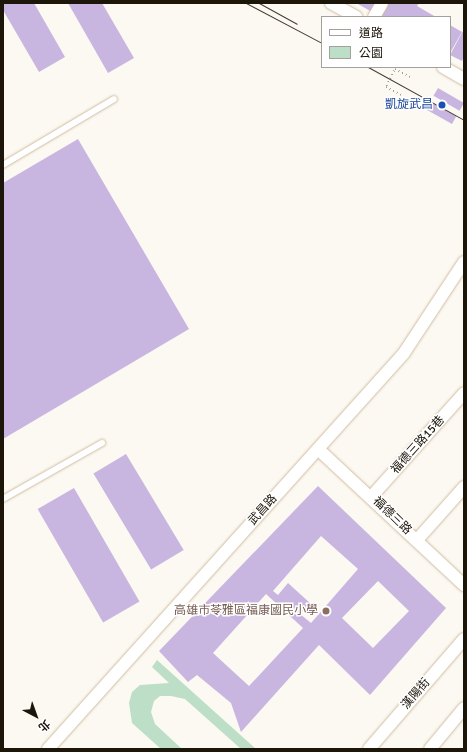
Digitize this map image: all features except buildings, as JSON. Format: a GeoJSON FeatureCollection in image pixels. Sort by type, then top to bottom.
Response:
{"type":"FeatureCollection","features":[{"type":"Feature","properties":{"kind":"street"},"geometry":{"type":"LineString","coordinates":[[331,3],[354,16]]}},
{"type":"Feature","properties":{"kind":"street"},"geometry":{"type":"LineString","coordinates":[[375,16],[382,3]]}},
{"type":"Feature","properties":{"kind":"street"},"geometry":{"type":"LineString","coordinates":[[445,68],[464,79]]}},
{"type":"Feature","properties":{"kind":"street","name":"武昌路"},"geometry":{"type":"LineString","coordinates":[[48,749],[404,353],[463,269]]}},
{"type":"Feature","properties":{"kind":"street","name":"福德三路15巷"},"geometry":{"type":"LineString","coordinates":[[372,496],[464,393]]}},
{"type":"Feature","properties":{"kind":"street","name":"福德三路"},"geometry":{"type":"LineString","coordinates":[[318,449],[372,496],[463,582]]}},
{"type":"Feature","properties":{"kind":"street"},"geometry":{"type":"LineString","coordinates":[[417,540],[464,487]]}},
{"type":"Feature","properties":{"kind":"street","name":"漢陽街"},"geometry":{"type":"LineString","coordinates":[[369,749],[464,639]]}},
{"type":"Feature","properties":{"kind":"street"},"geometry":{"type":"LineString","coordinates":[[430,749],[464,708]]}},
{"type":"Feature","properties":{"kind":"lane"},"geometry":{"type":"LineString","coordinates":[[3,165],[114,99]]}},
{"type":"Feature","properties":{"kind":"lane"},"geometry":{"type":"LineString","coordinates":[[3,499],[102,442]]}},
{"type":"Feature","properties":{"kind":"path"},"geometry":{"type":"LineString","coordinates":[[401,95],[386,87],[396,68],[410,77]]}},
{"type":"Feature","properties":{"kind":"green space"},"geometry":{"type":"Polygon","coordinates":[[[157,660],[256,749],[241,749],[185,699],[171,696],[160,696],[154,701],[151,712],[155,724],[182,749],[161,749],[132,723],[129,703],[132,692],[140,685],[169,683],[152,667],[157,660]]]}},
{"type":"Feature","properties":{"kind":"tram line"},"geometry":{"type":"LineString","coordinates":[[246,3],[321,42]]}},
{"type":"Feature","properties":{"kind":"tram line"},"geometry":{"type":"LineString","coordinates":[[259,3],[297,24]]}},
{"type":"Feature","properties":{"kind":"tram line"},"geometry":{"type":"LineString","coordinates":[[370,68],[464,120]]}},
{"type":"Feature","properties":{"kind":"place","name":"凱旋武昌"},"geometry":{"type":"Point","coordinates":[442,105]}},
{"type":"Feature","properties":{"kind":"place","name":"高雄市苓雅區福康國民小學"},"geometry":{"type":"Point","coordinates":[326,611]}}]}
